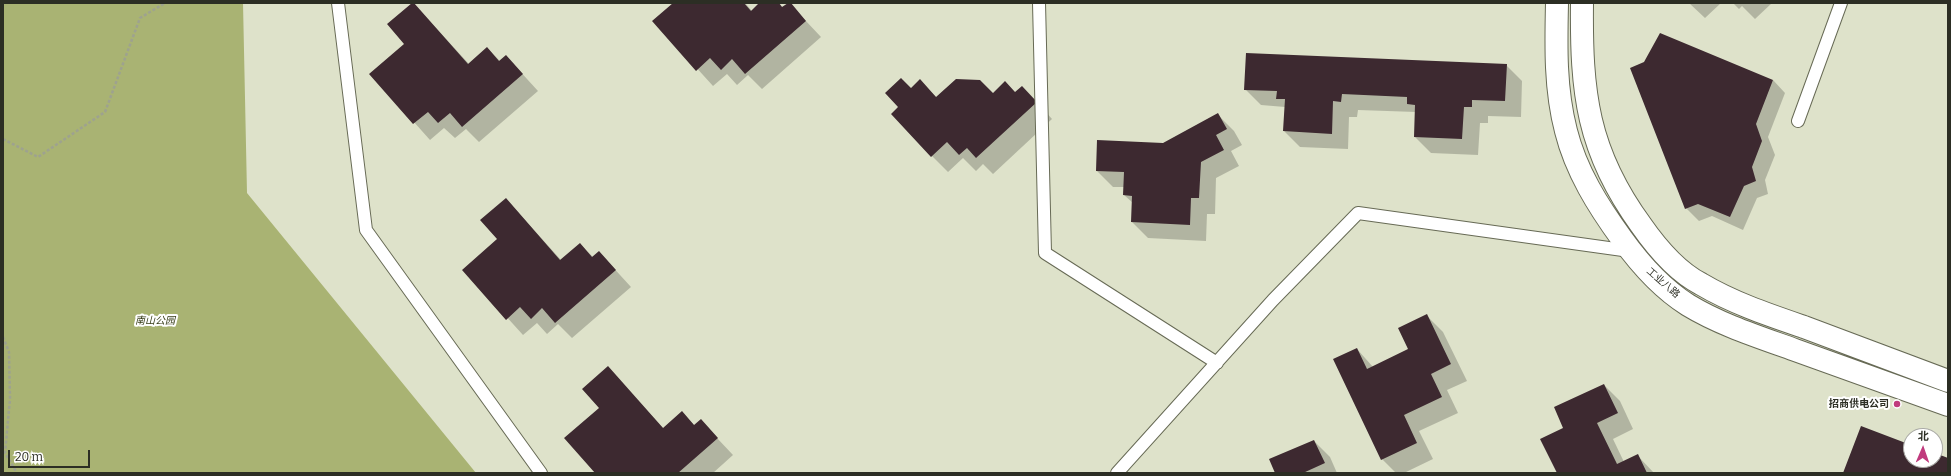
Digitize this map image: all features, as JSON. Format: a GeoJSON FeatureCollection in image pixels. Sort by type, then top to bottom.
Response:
{"type":"FeatureCollection","features":[{"type":"Feature","properties":{"kind":"street","name":"工业八路"},"geometry":{"type":"LineString","coordinates":[[1557,3],[1556,48],[1559,90],[1566,131],[1582,176],[1602,212],[1630,251],[1654,278],[1688,304],[1740,330],[1948,406]]}},
{"type":"Feature","properties":{"kind":"street"},"geometry":{"type":"LineString","coordinates":[[1582,3],[1584,88],[1591,125],[1605,166],[1622,200],[1649,237],[1669,260],[1706,287],[1747,307],[1948,381]]}},
{"type":"Feature","properties":{"kind":"lane"},"geometry":{"type":"LineString","coordinates":[[338,3],[366,230],[541,473]]}},
{"type":"Feature","properties":{"kind":"lane"},"geometry":{"type":"LineString","coordinates":[[1039,3],[1045,254],[1217,363]]}},
{"type":"Feature","properties":{"kind":"lane"},"geometry":{"type":"LineString","coordinates":[[1798,121],[1842,3]]}},
{"type":"Feature","properties":{"kind":"lane"},"geometry":{"type":"LineString","coordinates":[[1117,473],[1272,300],[1358,213],[1630,251],[1649,237]]}},
{"type":"Feature","properties":{"kind":"path"},"geometry":{"type":"LineString","coordinates":[[3,139],[38,157],[105,112],[140,18],[165,3]]}},
{"type":"Feature","properties":{"kind":"path"},"geometry":{"type":"LineString","coordinates":[[3,337],[9,352],[9,383],[5,453],[17,473]]}},
{"type":"Feature","properties":{"kind":"green space","name":"南山公园"},"geometry":{"type":"Polygon","coordinates":[[[3,3],[243,3],[247,193],[476,473],[3,473],[3,3]]]}},
{"type":"Feature","properties":{"kind":"building"},"geometry":{"type":"Polygon","coordinates":[[[412,3],[414,3],[468,64],[487,47],[499,61],[506,55],[523,74],[462,127],[450,113],[438,123],[428,112],[413,124],[369,74],[404,44],[387,24],[412,3]]]}},
{"type":"Feature","properties":{"kind":"building"},"geometry":{"type":"Polygon","coordinates":[[[673,3],[744,3],[751,11],[759,3],[779,3],[782,7],[788,3],[791,3],[806,21],[745,74],[732,59],[721,70],[710,58],[696,71],[652,21],[673,3]]]}},
{"type":"Feature","properties":{"kind":"building"},"geometry":{"type":"Polygon","coordinates":[[[1660,33],[1773,80],[1756,124],[1762,141],[1752,167],[1756,181],[1744,186],[1730,217],[1698,204],[1685,209],[1630,68],[1644,62],[1660,33]]]}},
{"type":"Feature","properties":{"kind":"building"},"geometry":{"type":"Polygon","coordinates":[[[1246,53],[1507,64],[1505,101],[1472,100],[1472,107],[1464,107],[1462,139],[1414,137],[1415,105],[1407,104],[1407,97],[1342,94],[1341,102],[1333,101],[1332,134],[1283,131],[1285,99],[1276,99],[1277,91],[1244,90],[1246,53]]]}},
{"type":"Feature","properties":{"kind":"building"},"geometry":{"type":"Polygon","coordinates":[[[901,78],[911,88],[920,79],[936,97],[956,79],[980,80],[993,93],[1005,81],[1015,92],[1022,86],[1037,102],[976,158],[967,148],[959,155],[947,142],[931,157],[891,114],[898,107],[885,93],[901,78]]]}},
{"type":"Feature","properties":{"kind":"building"},"geometry":{"type":"Polygon","coordinates":[[[1218,113],[1227,129],[1216,135],[1224,150],[1201,162],[1199,198],[1191,198],[1190,225],[1131,222],[1132,196],[1123,195],[1124,172],[1096,171],[1097,140],[1163,143],[1218,113]]]}},
{"type":"Feature","properties":{"kind":"building"},"geometry":{"type":"Polygon","coordinates":[[[506,198],[560,260],[580,243],[592,257],[599,251],[616,270],[555,323],[542,308],[531,319],[520,307],[506,320],[462,270],[497,239],[480,220],[506,198]]]}},
{"type":"Feature","properties":{"kind":"building"},"geometry":{"type":"Polygon","coordinates":[[[1427,314],[1451,364],[1431,374],[1442,397],[1404,415],[1417,443],[1381,460],[1333,359],[1357,348],[1367,369],[1408,349],[1398,328],[1427,314]]]}},
{"type":"Feature","properties":{"kind":"building"},"geometry":{"type":"Polygon","coordinates":[[[608,366],[663,428],[682,411],[694,425],[701,419],[718,438],[678,473],[595,473],[564,438],[599,408],[582,389],[608,366]]]}},
{"type":"Feature","properties":{"kind":"building"},"geometry":{"type":"Polygon","coordinates":[[[1604,384],[1618,413],[1597,423],[1617,464],[1638,454],[1647,473],[1557,473],[1540,439],[1563,428],[1554,407],[1604,384]]]}},
{"type":"Feature","properties":{"kind":"building"},"geometry":{"type":"Polygon","coordinates":[[[1861,426],[1903,442],[1903,468],[1943,468],[1943,456],[1948,458],[1948,473],[1843,473],[1861,426]]]}},
{"type":"Feature","properties":{"kind":"building"},"geometry":{"type":"Polygon","coordinates":[[[1314,440],[1325,463],[1303,473],[1275,473],[1269,459],[1314,440]]]}},
{"type":"Feature","properties":{"kind":"place","name":"招商供电公司"},"geometry":{"type":"Point","coordinates":[1897,404]}}]}
